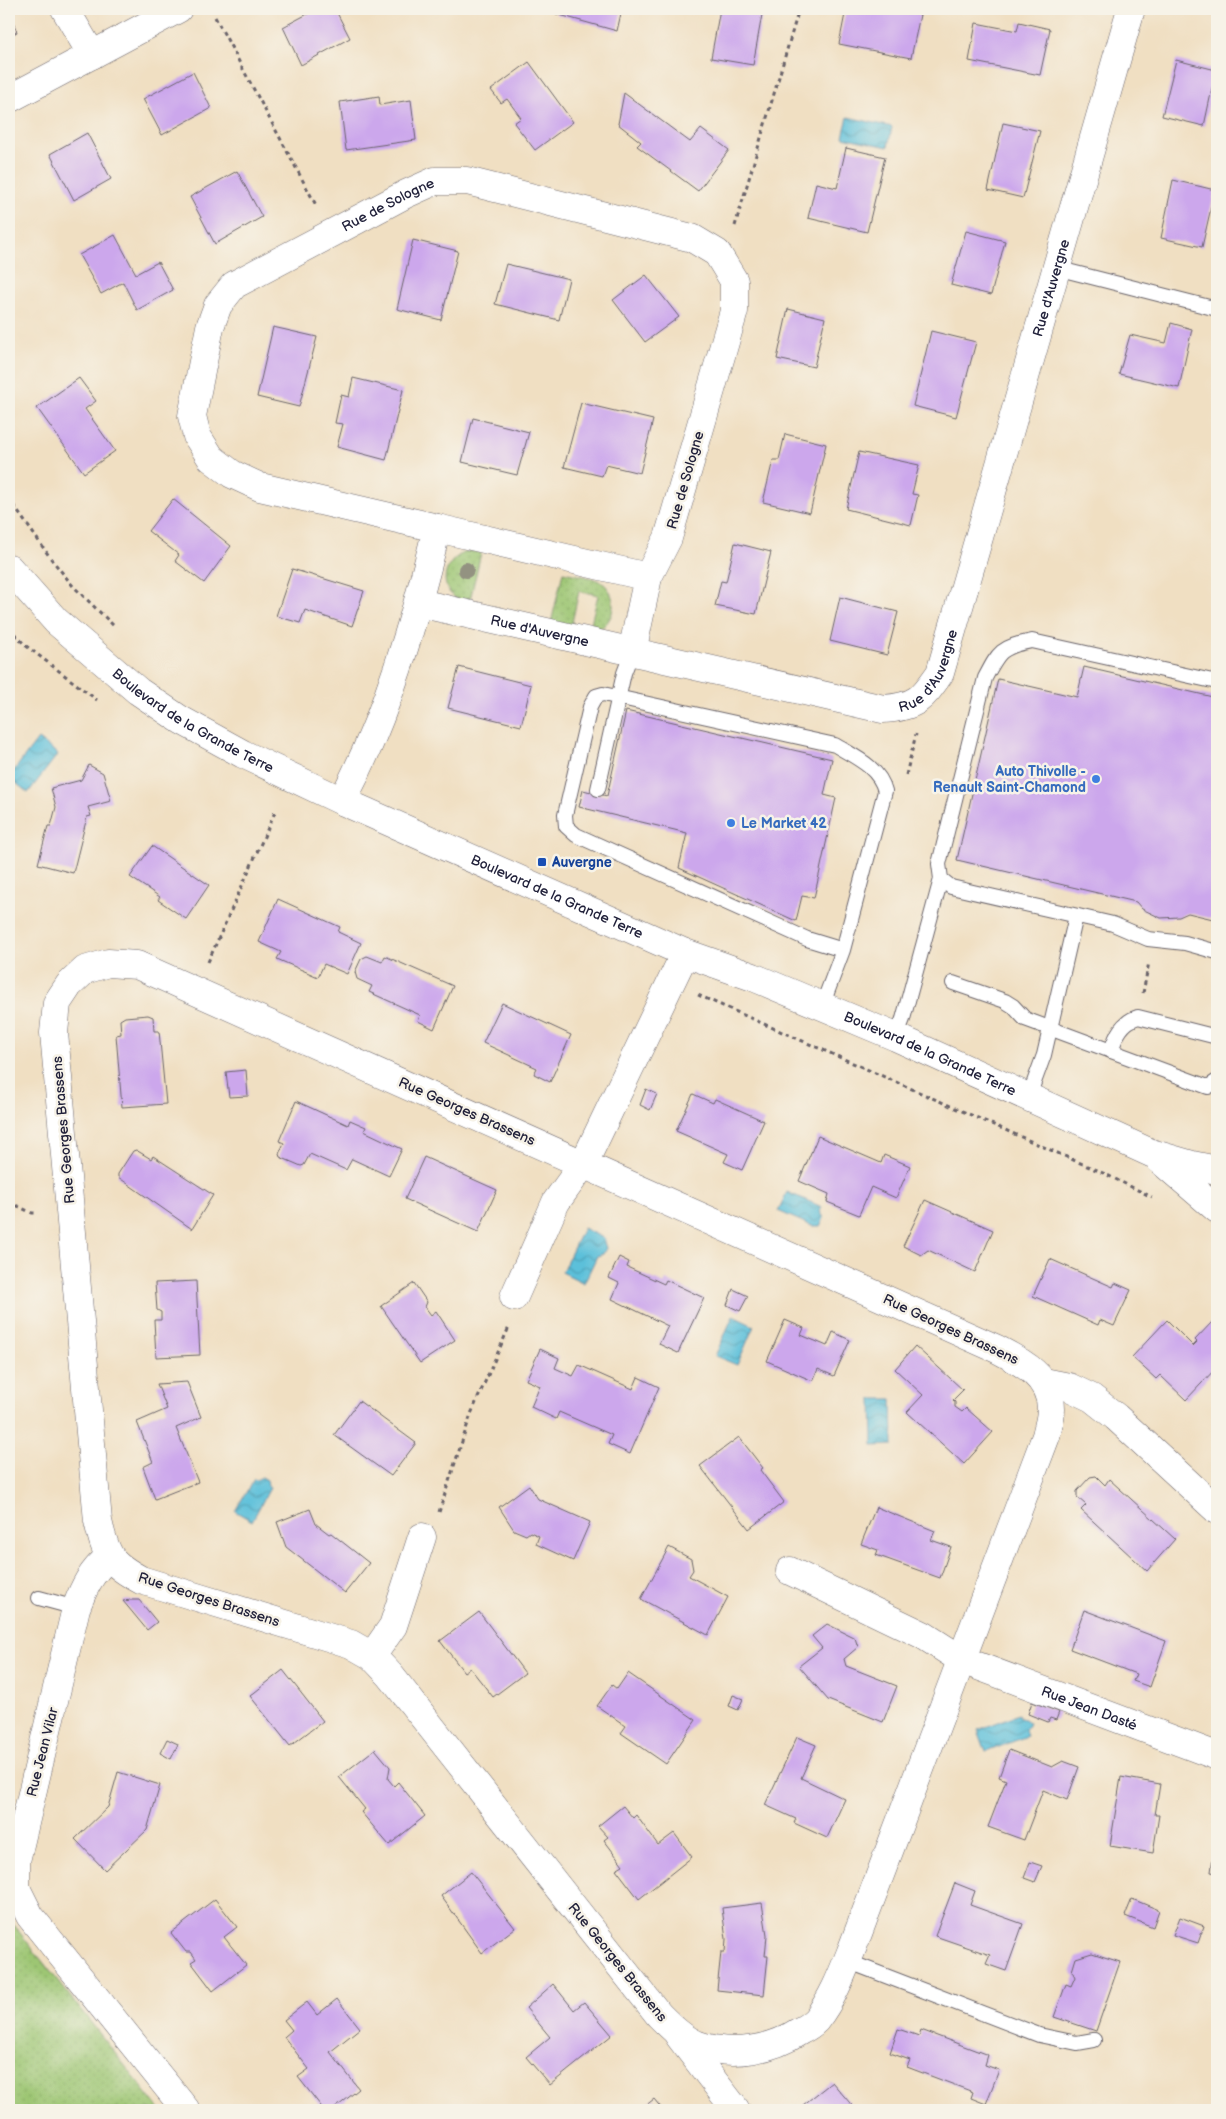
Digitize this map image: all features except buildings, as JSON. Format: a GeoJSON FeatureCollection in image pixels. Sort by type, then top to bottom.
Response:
{"type":"FeatureCollection","features":[{"type":"Feature","properties":{"kind":"street"},"geometry":{"type":"LineString","coordinates":[[66,9],[92,55]]}},
{"type":"Feature","properties":{"kind":"street"},"geometry":{"type":"LineString","coordinates":[[9,99],[178,9]]}},
{"type":"Feature","properties":{"kind":"street","name":"Rue d'Auvergne"},"geometry":{"type":"LineString","coordinates":[[419,603],[883,709],[905,708],[925,695],[940,673],[1131,9]]}},
{"type":"Feature","properties":{"kind":"street","name":"Rue de Sologne"},"geometry":{"type":"LineString","coordinates":[[632,652],[648,577],[668,538],[734,311],[734,281],[717,253],[692,238],[467,181],[435,181],[406,194],[234,285],[218,305],[210,327],[192,416],[197,436],[211,458],[232,474],[260,487],[648,577]]}},
{"type":"Feature","properties":{"kind":"street"},"geometry":{"type":"LineString","coordinates":[[342,801],[378,727],[419,603],[437,528]]}},
{"type":"Feature","properties":{"kind":"street","name":"Boulevard de la Grande Terre"},"geometry":{"type":"LineString","coordinates":[[9,568],[56,621],[138,691],[181,720],[243,754],[342,801],[685,952],[753,977],[896,1037],[1151,1153],[1192,1166],[1217,1170]]}},
{"type":"Feature","properties":{"kind":"street"},"geometry":{"type":"LineString","coordinates":[[514,1297],[556,1202],[584,1163],[685,952]]}},
{"type":"Feature","properties":{"kind":"street","name":"Rue Georges Brassens"},"geometry":{"type":"LineString","coordinates":[[108,963],[137,965],[584,1163],[1023,1362],[1044,1382],[1051,1408],[1046,1436],[834,1994],[814,2022],[786,2040],[757,2049],[727,2051],[698,2044],[675,2031],[659,2015],[390,1675],[372,1656],[351,1644],[141,1580],[109,1558],[98,1521],[54,1033],[57,1004],[69,984],[85,970],[108,963]]}},
{"type":"Feature","properties":{"kind":"street","name":"Boulevard de la Grande Terre"},"geometry":{"type":"LineString","coordinates":[[1151,1153],[1217,1209]]}},
{"type":"Feature","properties":{"kind":"street"},"geometry":{"type":"LineString","coordinates":[[1044,1382],[1069,1387],[1092,1398],[1116,1417],[1217,1510]]}},
{"type":"Feature","properties":{"kind":"street"},"geometry":{"type":"LineString","coordinates":[[372,1656],[393,1626],[422,1537]]}},
{"type":"Feature","properties":{"kind":"street","name":"Rue Jean Vilar"},"geometry":{"type":"LineString","coordinates":[[109,1558],[95,1570],[84,1586],[76,1608],[16,1861],[16,1888],[30,1916],[186,2110]]}},
{"type":"Feature","properties":{"kind":"street"},"geometry":{"type":"LineString","coordinates":[[790,1571],[924,1635],[962,1660]]}},
{"type":"Feature","properties":{"kind":"street","name":"Rue Jean Dasté"},"geometry":{"type":"LineString","coordinates":[[962,1660],[1217,1756]]}},
{"type":"Feature","properties":{"kind":"street"},"geometry":{"type":"LineString","coordinates":[[675,2031],[736,2110]]}},
{"type":"Feature","properties":{"kind":"lane"},"geometry":{"type":"LineString","coordinates":[[1056,268],[1217,309]]}},
{"type":"Feature","properties":{"kind":"lane"},"geometry":{"type":"LineString","coordinates":[[896,1037],[903,1018],[941,879],[939,864],[985,678],[997,655],[1012,645],[1032,641],[1217,682]]}},
{"type":"Feature","properties":{"kind":"lane"},"geometry":{"type":"LineString","coordinates":[[598,789],[618,698],[627,662],[632,652]]}},
{"type":"Feature","properties":{"kind":"lane"},"geometry":{"type":"LineString","coordinates":[[822,1006],[843,950],[885,792],[882,782],[875,771],[835,745],[603,694],[596,696],[590,707],[565,815],[566,826],[576,835],[798,936],[843,950]]}},
{"type":"Feature","properties":{"kind":"lane"},"geometry":{"type":"LineString","coordinates":[[941,879],[951,887],[1113,924],[1148,940],[1185,943],[1217,952]]}},
{"type":"Feature","properties":{"kind":"lane"},"geometry":{"type":"LineString","coordinates":[[1028,1096],[1044,1055],[1076,916]]}},
{"type":"Feature","properties":{"kind":"lane"},"geometry":{"type":"LineString","coordinates":[[953,983],[1005,1001],[1024,1019],[1111,1050],[1192,1082],[1208,1087],[1217,1081]]}},
{"type":"Feature","properties":{"kind":"lane"},"geometry":{"type":"LineString","coordinates":[[1111,1050],[1119,1030],[1130,1020],[1138,1017],[1217,1037]]}},
{"type":"Feature","properties":{"kind":"lane"},"geometry":{"type":"LineString","coordinates":[[39,1598],[76,1608]]}},
{"type":"Feature","properties":{"kind":"lane"},"geometry":{"type":"LineString","coordinates":[[847,1961],[1039,2035],[1077,2043],[1094,2040]]}},
{"type":"Feature","properties":{"kind":"path"},"geometry":{"type":"LineString","coordinates":[[717,253],[730,244],[799,9]]}},
{"type":"Feature","properties":{"kind":"path"},"geometry":{"type":"LineString","coordinates":[[215,17],[331,234]]}},
{"type":"Feature","properties":{"kind":"path"},"geometry":{"type":"LineString","coordinates":[[885,792],[906,776],[925,695]]}},
{"type":"Feature","properties":{"kind":"path"},"geometry":{"type":"LineString","coordinates":[[195,991],[275,812]]}},
{"type":"Feature","properties":{"kind":"path"},"geometry":{"type":"LineString","coordinates":[[422,1537],[439,1515],[471,1414],[511,1323],[514,1297]]}},
{"type":"Feature","properties":{"kind":"green space"},"geometry":{"type":"Polygon","coordinates":[[[473,551],[481,553],[469,604],[456,598],[448,590],[445,583],[445,575],[452,562],[458,556],[473,551]]]}},
{"type":"Feature","properties":{"kind":"green space"},"geometry":{"type":"Polygon","coordinates":[[[563,572],[595,579],[604,584],[609,590],[613,605],[612,613],[604,626],[597,630],[589,631],[598,595],[579,591],[571,627],[551,623],[563,572]]]}},
{"type":"Feature","properties":{"kind":"green space"},"geometry":{"type":"Polygon","coordinates":[[[9,1919],[160,2110],[9,2110],[9,1919]]]}},
{"type":"Feature","properties":{"kind":"water"},"geometry":{"type":"Polygon","coordinates":[[[848,117],[892,127],[888,147],[843,137],[848,117]]]}},
{"type":"Feature","properties":{"kind":"water"},"geometry":{"type":"Polygon","coordinates":[[[38,739],[58,754],[28,793],[9,777],[38,739]]]}},
{"type":"Feature","properties":{"kind":"water"},"geometry":{"type":"Polygon","coordinates":[[[787,1192],[822,1207],[820,1211],[824,1218],[820,1226],[812,1226],[778,1211],[787,1192]]]}},
{"type":"Feature","properties":{"kind":"water"},"geometry":{"type":"Polygon","coordinates":[[[583,1228],[605,1239],[606,1248],[603,1254],[597,1256],[584,1283],[562,1272],[583,1228]]]}},
{"type":"Feature","properties":{"kind":"water"},"geometry":{"type":"Polygon","coordinates":[[[733,1316],[754,1326],[737,1365],[715,1356],[733,1316]]]}},
{"type":"Feature","properties":{"kind":"water"},"geometry":{"type":"Polygon","coordinates":[[[872,1399],[892,1399],[893,1445],[873,1446],[872,1399]]]}},
{"type":"Feature","properties":{"kind":"water"},"geometry":{"type":"Polygon","coordinates":[[[262,1477],[267,1480],[268,1487],[270,1488],[252,1521],[235,1511],[254,1479],[262,1477]]]}},
{"type":"Feature","properties":{"kind":"water"},"geometry":{"type":"Polygon","coordinates":[[[1019,1714],[1020,1718],[1029,1723],[1025,1731],[1027,1736],[986,1752],[978,1730],[1019,1714]]]}},
{"type":"Feature","properties":{"kind":"place","name":"Auto Thivolle - Renault Saint-Chamond"},"geometry":{"type":"Point","coordinates":[1096,779]}},
{"type":"Feature","properties":{"kind":"place","name":"Le Market 42"},"geometry":{"type":"Point","coordinates":[731,823]}},
{"type":"Feature","properties":{"kind":"place","name":"Auvergne"},"geometry":{"type":"Point","coordinates":[542,862]}}]}
